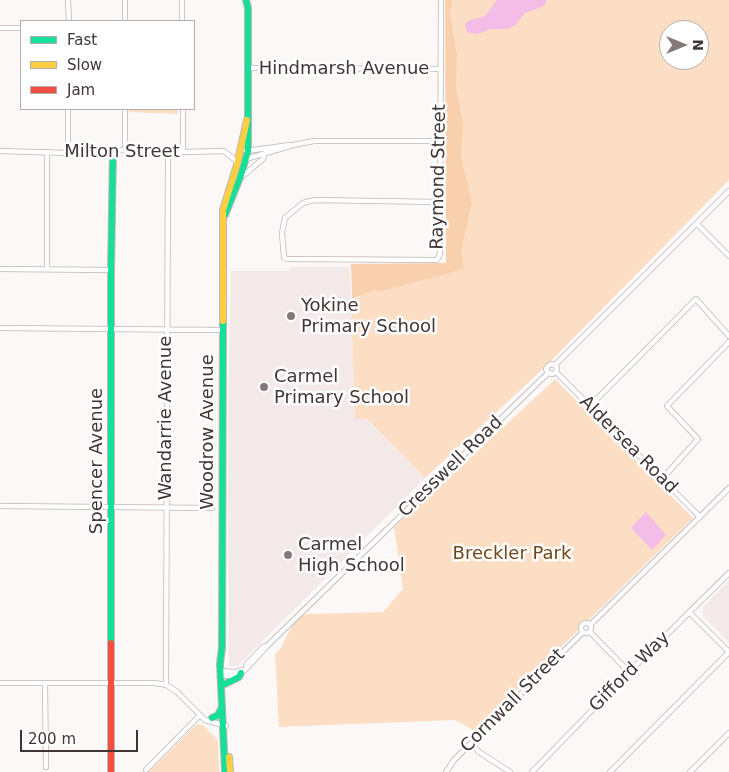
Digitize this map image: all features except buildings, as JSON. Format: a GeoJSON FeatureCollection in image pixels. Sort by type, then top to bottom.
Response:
{"type":"FeatureCollection","features":[{"type":"Feature","properties":{"kind":"main road"},"geometry":{"type":"LineString","coordinates":[[246,0],[248,8]]}},
{"type":"Feature","properties":{"kind":"main road"},"geometry":{"type":"LineString","coordinates":[[243,158],[248,150],[247,68],[248,8],[250,0]]}},
{"type":"Feature","properties":{"kind":"main road"},"geometry":{"type":"LineString","coordinates":[[243,158],[247,120]]}},
{"type":"Feature","properties":{"kind":"main road","name":"Spencer Avenue"},"geometry":{"type":"LineString","coordinates":[[111,772],[112,150]]}},
{"type":"Feature","properties":{"kind":"main road","name":"Woodrow Avenue"},"geometry":{"type":"LineString","coordinates":[[230,772],[221,709],[223,674],[222,330],[224,204],[237,165],[243,158]]}},
{"type":"Feature","properties":{"kind":"main road","name":"Woodrow Avenue"},"geometry":{"type":"LineString","coordinates":[[224,218],[241,175],[243,158]]}},
{"type":"Feature","properties":{"kind":"main road"},"geometry":{"type":"LineString","coordinates":[[225,684],[239,677],[241,673]]}},
{"type":"Feature","properties":{"kind":"main road","name":"Woodrow Avenue"},"geometry":{"type":"LineString","coordinates":[[223,674],[225,684],[225,772]]}},
{"type":"Feature","properties":{"kind":"main road"},"geometry":{"type":"LineString","coordinates":[[212,718],[218,715],[221,709]]}},
{"type":"Feature","properties":{"kind":"street"},"geometry":{"type":"LineString","coordinates":[[68,0],[69,20]]}},
{"type":"Feature","properties":{"kind":"street"},"geometry":{"type":"LineString","coordinates":[[125,0],[125,20]]}},
{"type":"Feature","properties":{"kind":"street"},"geometry":{"type":"LineString","coordinates":[[182,0],[182,20]]}},
{"type":"Feature","properties":{"kind":"street","name":"Raymond Street"},"geometry":{"type":"LineString","coordinates":[[439,202],[314,200],[303,203],[286,218],[282,233],[284,258],[437,260],[440,254],[441,0]]}},
{"type":"Feature","properties":{"kind":"street"},"geometry":{"type":"LineString","coordinates":[[0,28],[20,28]]}},
{"type":"Feature","properties":{"kind":"street","name":"Hindmarsh Avenue"},"geometry":{"type":"LineString","coordinates":[[247,68],[441,69]]}},
{"type":"Feature","properties":{"kind":"street"},"geometry":{"type":"LineString","coordinates":[[68,110],[68,152]]}},
{"type":"Feature","properties":{"kind":"street"},"geometry":{"type":"LineString","coordinates":[[125,110],[125,151]]}},
{"type":"Feature","properties":{"kind":"street"},"geometry":{"type":"LineString","coordinates":[[183,110],[183,152]]}},
{"type":"Feature","properties":{"kind":"street"},"geometry":{"type":"LineString","coordinates":[[248,138],[252,144],[262,148]]}},
{"type":"Feature","properties":{"kind":"street"},"geometry":{"type":"LineString","coordinates":[[243,158],[314,141],[440,141]]}},
{"type":"Feature","properties":{"kind":"street"},"geometry":{"type":"LineString","coordinates":[[248,150],[293,145]]}},
{"type":"Feature","properties":{"kind":"street","name":"Milton Street"},"geometry":{"type":"LineString","coordinates":[[0,151],[224,151],[235,160],[237,165]]}},
{"type":"Feature","properties":{"kind":"street"},"geometry":{"type":"LineString","coordinates":[[47,152],[47,270]]}},
{"type":"Feature","properties":{"kind":"street","name":"Wandarrie Avenue"},"geometry":{"type":"LineString","coordinates":[[166,684],[168,152]]}},
{"type":"Feature","properties":{"kind":"street"},"geometry":{"type":"LineString","coordinates":[[241,175],[244,175],[263,159],[265,153]]}},
{"type":"Feature","properties":{"kind":"street","name":"Cresswell Road"},"geometry":{"type":"LineString","coordinates":[[241,673],[548,373],[546,369],[548,366],[551,364],[555,365],[729,191]]}},
{"type":"Feature","properties":{"kind":"street"},"geometry":{"type":"LineString","coordinates":[[697,224],[729,256]]}},
{"type":"Feature","properties":{"kind":"street"},"geometry":{"type":"LineString","coordinates":[[0,269],[111,270]]}},
{"type":"Feature","properties":{"kind":"street"},"geometry":{"type":"LineString","coordinates":[[590,406],[696,299],[729,336]]}},
{"type":"Feature","properties":{"kind":"street"},"geometry":{"type":"LineString","coordinates":[[0,328],[222,330]]}},
{"type":"Feature","properties":{"kind":"street"},"geometry":{"type":"LineString","coordinates":[[662,479],[698,439],[667,406],[729,342]]}},
{"type":"Feature","properties":{"kind":"street"},"geometry":{"type":"LineString","coordinates":[[548,373],[556,372],[557,368],[555,365]]}},
{"type":"Feature","properties":{"kind":"street","name":"Aldersea Road"},"geometry":{"type":"LineString","coordinates":[[556,372],[700,518]]}},
{"type":"Feature","properties":{"kind":"street"},"geometry":{"type":"LineString","coordinates":[[590,632],[583,632],[583,625],[590,625],[729,488]]}},
{"type":"Feature","properties":{"kind":"street"},"geometry":{"type":"LineString","coordinates":[[0,506],[212,508]]}},
{"type":"Feature","properties":{"kind":"street","name":"Gifford Way"},"geometry":{"type":"LineString","coordinates":[[532,772],[729,572]]}},
{"type":"Feature","properties":{"kind":"street"},"geometry":{"type":"LineString","coordinates":[[610,772],[729,652],[690,612]]}},
{"type":"Feature","properties":{"kind":"street"},"geometry":{"type":"LineString","coordinates":[[590,625],[590,632],[629,672]]}},
{"type":"Feature","properties":{"kind":"street","name":"Cornwall Street"},"geometry":{"type":"LineString","coordinates":[[446,772],[454,760],[583,632]]}},
{"type":"Feature","properties":{"kind":"street","name":"Cresswell Road"},"geometry":{"type":"LineString","coordinates":[[223,674],[241,670],[263,647],[267,646]]}},
{"type":"Feature","properties":{"kind":"street"},"geometry":{"type":"LineString","coordinates":[[223,674],[234,676],[241,673]]}},
{"type":"Feature","properties":{"kind":"street"},"geometry":{"type":"LineString","coordinates":[[0,683],[166,684],[176,691],[205,720],[224,723]]}},
{"type":"Feature","properties":{"kind":"street"},"geometry":{"type":"LineString","coordinates":[[45,684],[46,767]]}},
{"type":"Feature","properties":{"kind":"street"},"geometry":{"type":"LineString","coordinates":[[200,714],[224,723]]}},
{"type":"Feature","properties":{"kind":"street"},"geometry":{"type":"LineString","coordinates":[[146,770],[200,714]]}},
{"type":"Feature","properties":{"kind":"street"},"geometry":{"type":"LineString","coordinates":[[690,772],[729,733]]}},
{"type":"Feature","properties":{"kind":"street"},"geometry":{"type":"LineString","coordinates":[[471,743],[479,752],[510,772]]}},
{"type":"Feature","properties":{"kind":"shaded area"},"geometry":{"type":"Polygon","coordinates":[[[445,0],[451,0],[452,6],[449,14],[457,54],[456,87],[463,122],[461,157],[472,203],[461,251],[464,269],[379,292],[375,290],[352,299],[351,264],[446,263],[445,0]]]}},
{"type":"Feature","properties":{"kind":"shaded area"},"geometry":{"type":"Polygon","coordinates":[[[497,0],[546,1],[544,6],[525,13],[509,29],[491,29],[477,34],[468,33],[465,27],[466,23],[485,16],[497,0]]]}},
{"type":"Feature","properties":{"kind":"shaded area","name":"Carmel High School"},"geometry":{"type":"Polygon","coordinates":[[[291,267],[350,267],[355,418],[366,419],[425,478],[238,666],[229,666],[228,420],[231,271],[289,271],[291,267]]]}},
{"type":"Feature","properties":{"kind":"shaded area"},"geometry":{"type":"Polygon","coordinates":[[[646,512],[666,535],[652,550],[631,528],[646,512]]]}},
{"type":"Feature","properties":{"kind":"shaded area"},"geometry":{"type":"Polygon","coordinates":[[[729,580],[729,643],[703,616],[703,607],[729,580]]]}},
{"type":"Feature","properties":{"kind":"green space"},"geometry":{"type":"Polygon","coordinates":[[[447,0],[729,0],[729,180],[546,366],[425,478],[367,419],[355,419],[351,301],[360,297],[365,288],[449,266],[447,0]]]}},
{"type":"Feature","properties":{"kind":"green space"},"geometry":{"type":"Polygon","coordinates":[[[129,110],[178,110],[178,114],[129,112],[129,110]]]}},
{"type":"Feature","properties":{"kind":"green space","name":"Breckler Park"},"geometry":{"type":"Polygon","coordinates":[[[555,379],[693,518],[475,731],[455,720],[279,727],[275,654],[281,648],[297,616],[383,612],[403,589],[394,528],[439,482],[465,463],[555,379]]]}},
{"type":"Feature","properties":{"kind":"green space"},"geometry":{"type":"Polygon","coordinates":[[[197,724],[203,725],[218,740],[219,772],[149,772],[197,724]]]}},
{"type":"Feature","properties":{"kind":"traffic: fast"},"geometry":{"type":"LineString","coordinates":[[225,215],[241,175],[248,151],[248,8],[246,0]]}},
{"type":"Feature","properties":{"kind":"traffic: fast"},"geometry":{"type":"LineString","coordinates":[[111,643],[111,270],[113,150]]}},
{"type":"Feature","properties":{"kind":"traffic: fast"},"geometry":{"type":"LineString","coordinates":[[223,321],[222,647],[220,664],[225,772]]}},
{"type":"Feature","properties":{"kind":"traffic: fast"},"geometry":{"type":"LineString","coordinates":[[225,684],[239,677],[241,673]]}},
{"type":"Feature","properties":{"kind":"traffic: fast"},"geometry":{"type":"LineString","coordinates":[[212,718],[218,715],[221,709]]}},
{"type":"Feature","properties":{"kind":"traffic: slow"},"geometry":{"type":"LineString","coordinates":[[223,321],[223,210],[237,165],[247,120]]}},
{"type":"Feature","properties":{"kind":"traffic: slow"},"geometry":{"type":"LineString","coordinates":[[229,757],[230,772]]}},
{"type":"Feature","properties":{"kind":"traffic: jam"},"geometry":{"type":"LineString","coordinates":[[111,643],[111,772]]}},
{"type":"Feature","properties":{"kind":"place","name":"Yokine Primary School"},"geometry":{"type":"Point","coordinates":[291,316]}},
{"type":"Feature","properties":{"kind":"place","name":"Carmel Primary School"},"geometry":{"type":"Point","coordinates":[264,387]}},
{"type":"Feature","properties":{"kind":"place","name":"Carmel High School"},"geometry":{"type":"Point","coordinates":[288,555]}}]}
